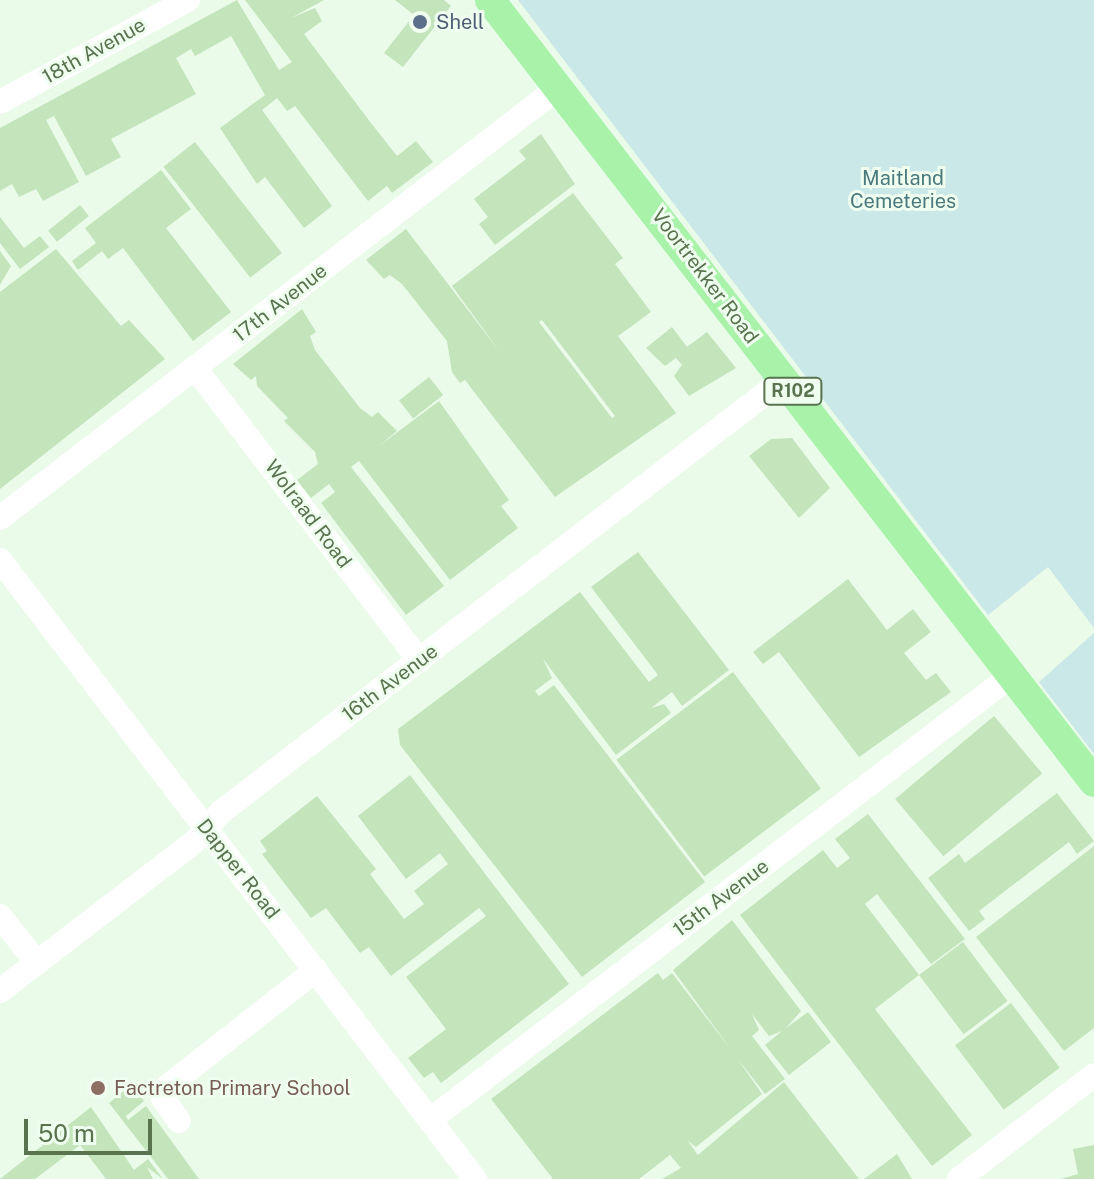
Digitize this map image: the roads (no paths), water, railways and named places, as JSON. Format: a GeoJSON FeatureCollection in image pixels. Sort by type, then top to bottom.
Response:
{"type":"FeatureCollection","features":[{"type":"Feature","properties":{"kind":"main road","name":"Voortrekker Road"},"geometry":{"type":"LineString","coordinates":[[490,0],[1094,782]]}},
{"type":"Feature","properties":{"kind":"street","name":"18th Avenue"},"geometry":{"type":"LineString","coordinates":[[0,102],[188,0]]}},
{"type":"Feature","properties":{"kind":"street","name":"17th Avenue"},"geometry":{"type":"LineString","coordinates":[[0,518],[559,87]]}},
{"type":"Feature","properties":{"kind":"street","name":"Wolraad Road"},"geometry":{"type":"LineString","coordinates":[[195,368],[420,661]]}},
{"type":"Feature","properties":{"kind":"street","name":"16th Avenue"},"geometry":{"type":"LineString","coordinates":[[0,991],[784,379]]}},
{"type":"Feature","properties":{"kind":"street","name":"Dapper Road"},"geometry":{"type":"LineString","coordinates":[[0,560],[475,1179]]}},
{"type":"Feature","properties":{"kind":"street","name":"15th Avenue"},"geometry":{"type":"LineString","coordinates":[[430,1120],[1012,675]]}},
{"type":"Feature","properties":{"kind":"street"},"geometry":{"type":"LineString","coordinates":[[0,916],[37,963]]}},
{"type":"Feature","properties":{"kind":"street"},"geometry":{"type":"LineString","coordinates":[[179,1121],[163,1098],[168,1086],[316,970]]}},
{"type":"Feature","properties":{"kind":"street"},"geometry":{"type":"LineString","coordinates":[[959,1179],[1094,1075]]}},
{"type":"Feature","properties":{"kind":"place","name":"Shell"},"geometry":{"type":"Point","coordinates":[420,22]}},
{"type":"Feature","properties":{"kind":"place","name":"Factreton Primary School"},"geometry":{"type":"Point","coordinates":[98,1088]}},
{"type":"Feature","properties":{"kind":"park label","name":"Maitland Cemeteries"},"geometry":{"type":"Point","coordinates":[903,190]}}]}
